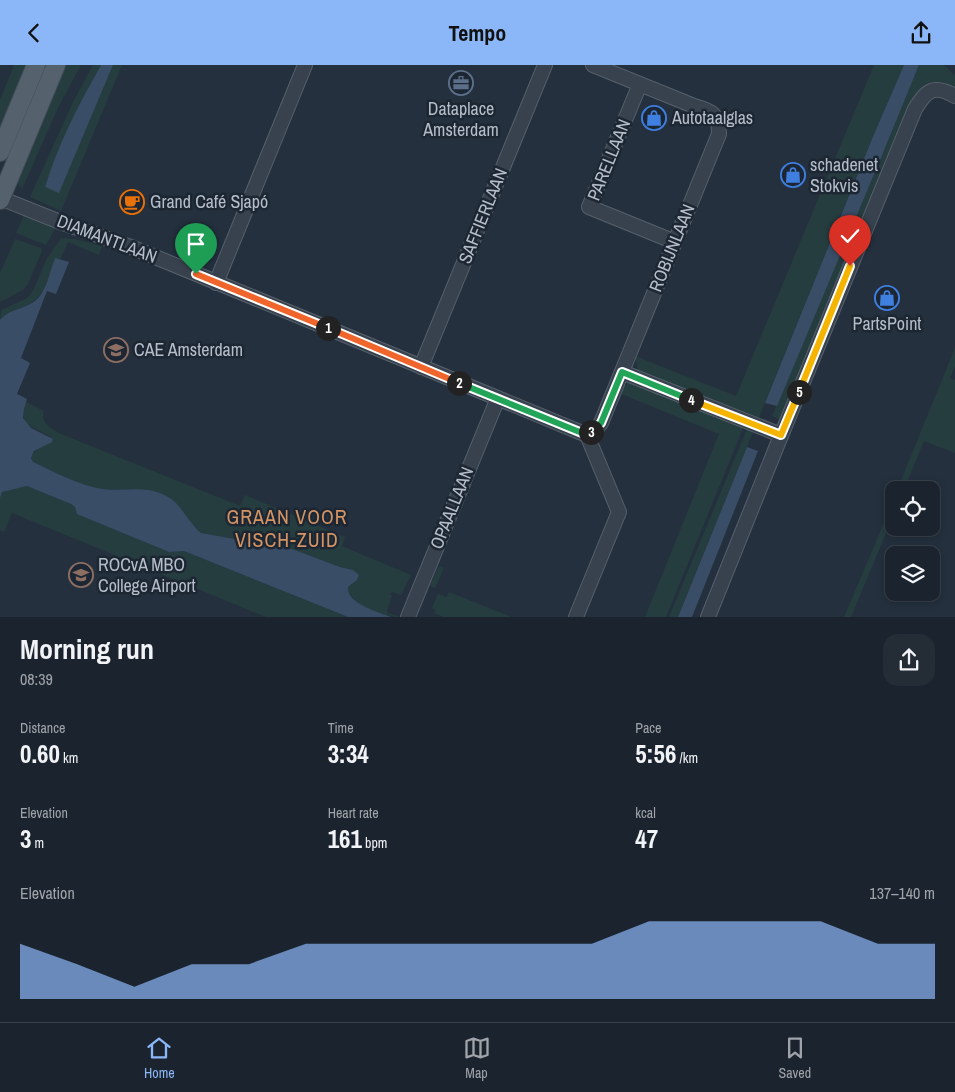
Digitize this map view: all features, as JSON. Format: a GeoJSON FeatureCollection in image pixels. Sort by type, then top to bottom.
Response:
{"type":"FeatureCollection","features":[{"type":"Feature","properties":{"kind":"main road"},"geometry":{"type":"LineString","coordinates":[[0,152],[36,65]]}},
{"type":"Feature","properties":{"kind":"main road"},"geometry":{"type":"LineString","coordinates":[[0,199],[56,65]]}},
{"type":"Feature","properties":{"kind":"street"},"geometry":{"type":"LineString","coordinates":[[216,283],[305,65]]}},
{"type":"Feature","properties":{"kind":"street","name":"SAFFIERLAAN"},"geometry":{"type":"LineString","coordinates":[[421,367],[544,65]]}},
{"type":"Feature","properties":{"kind":"street"},"geometry":{"type":"LineString","coordinates":[[593,65],[640,84]]}},
{"type":"Feature","properties":{"kind":"street","name":"ROBIJNLAAN"},"geometry":{"type":"LineString","coordinates":[[587,435],[601,423],[719,134],[719,124],[713,113],[640,84]]}},
{"type":"Feature","properties":{"kind":"street","name":"PARELLAAN"},"geometry":{"type":"LineString","coordinates":[[640,84],[589,207],[675,242]]}},
{"type":"Feature","properties":{"kind":"street"},"geometry":{"type":"LineString","coordinates":[[708,617],[915,109],[923,95],[933,89],[944,89],[955,96]]}},
{"type":"Feature","properties":{"kind":"street","name":"DIAMANTLAAN"},"geometry":{"type":"LineString","coordinates":[[0,199],[131,247],[587,435]]}},
{"type":"Feature","properties":{"kind":"street"},"geometry":{"type":"LineString","coordinates":[[622,372],[781,435]]}},
{"type":"Feature","properties":{"kind":"street","name":"OPAALLAAN"},"geometry":{"type":"LineString","coordinates":[[408,617],[498,399]]}},
{"type":"Feature","properties":{"kind":"street"},"geometry":{"type":"LineString","coordinates":[[576,617],[618,512],[587,435]]}},
{"type":"Feature","properties":{"kind":"green space"},"geometry":{"type":"Polygon","coordinates":[[[14,65],[28,65],[0,132],[0,100],[14,65]]]}},
{"type":"Feature","properties":{"kind":"green space"},"geometry":{"type":"Polygon","coordinates":[[[61,65],[81,65],[58,108],[22,189],[18,184],[17,178],[61,65]]]}},
{"type":"Feature","properties":{"kind":"green space"},"geometry":{"type":"Polygon","coordinates":[[[93,65],[101,65],[70,124],[45,187],[59,192],[113,65],[122,65],[61,211],[30,197],[73,102],[93,65]]]}},
{"type":"Feature","properties":{"kind":"green space"},"geometry":{"type":"Polygon","coordinates":[[[874,65],[904,65],[874,134],[678,617],[669,617],[752,417],[638,370],[635,356],[736,396],[874,65]]]}},
{"type":"Feature","properties":{"kind":"green space"},"geometry":{"type":"Polygon","coordinates":[[[919,65],[944,65],[955,75],[955,91],[942,82],[934,82],[920,89],[785,416],[779,419],[772,416],[919,65]]]}},
{"type":"Feature","properties":{"kind":"green space"},"geometry":{"type":"Polygon","coordinates":[[[24,215],[55,229],[46,245],[16,233],[24,215]]]}},
{"type":"Feature","properties":{"kind":"green space"},"geometry":{"type":"Polygon","coordinates":[[[61,238],[75,239],[102,246],[99,255],[68,242],[60,260],[55,259],[42,293],[30,304],[4,316],[0,320],[1,310],[27,298],[33,291],[46,260],[61,238]]]}},
{"type":"Feature","properties":{"kind":"green space"},"geometry":{"type":"Polygon","coordinates":[[[15,239],[41,248],[42,251],[28,284],[23,290],[0,302],[0,273],[15,239]]]}},
{"type":"Feature","properties":{"kind":"green space"},"geometry":{"type":"Polygon","coordinates":[[[955,348],[955,366],[950,378],[955,380],[955,453],[924,441],[908,481],[901,481],[955,348]]]}},
{"type":"Feature","properties":{"kind":"green space"},"geometry":{"type":"Polygon","coordinates":[[[628,383],[633,383],[744,426],[666,617],[645,617],[719,434],[619,393],[628,383]]]}},
{"type":"Feature","properties":{"kind":"green space"},"geometry":{"type":"Polygon","coordinates":[[[26,402],[44,411],[45,422],[50,428],[61,434],[240,506],[245,495],[345,537],[342,546],[411,575],[401,595],[392,592],[390,594],[392,596],[387,610],[388,613],[401,617],[379,613],[357,602],[348,591],[348,587],[357,580],[358,575],[353,570],[292,549],[201,533],[174,501],[162,494],[145,490],[111,490],[84,485],[33,462],[32,455],[53,439],[26,422],[24,411],[26,402]]]}},
{"type":"Feature","properties":{"kind":"green space"},"geometry":{"type":"Polygon","coordinates":[[[27,486],[71,504],[75,507],[78,514],[169,552],[184,551],[348,617],[266,617],[12,513],[4,532],[0,530],[0,498],[2,492],[27,486]]]}},
{"type":"Feature","properties":{"kind":"green space"},"geometry":{"type":"Polygon","coordinates":[[[885,520],[885,536],[851,617],[844,617],[885,520]]]}},
{"type":"Feature","properties":{"kind":"green space"},"geometry":{"type":"Polygon","coordinates":[[[439,566],[444,568],[435,588],[430,586],[439,566]]]}},
{"type":"Feature","properties":{"kind":"green space"},"geometry":{"type":"Polygon","coordinates":[[[449,592],[511,617],[443,617],[434,613],[436,610],[432,608],[438,594],[446,597],[449,592]]]}},
{"type":"Feature","properties":{"kind":"water"},"geometry":{"type":"Polygon","coordinates":[[[101,65],[113,65],[59,193],[45,187],[56,155],[70,124],[101,65]]]}},
{"type":"Feature","properties":{"kind":"water"},"geometry":{"type":"Polygon","coordinates":[[[904,65],[919,65],[777,406],[765,403],[874,134],[904,65]]]}},
{"type":"Feature","properties":{"kind":"water"},"geometry":{"type":"Polygon","coordinates":[[[55,258],[69,262],[56,294],[47,291],[21,358],[30,363],[17,394],[27,399],[23,418],[31,428],[53,439],[52,442],[34,451],[31,458],[33,462],[84,485],[111,490],[145,490],[162,494],[174,501],[201,533],[292,549],[353,570],[359,575],[357,580],[348,587],[352,598],[371,610],[391,617],[348,617],[184,551],[169,552],[77,514],[75,507],[71,504],[27,486],[2,492],[0,498],[0,320],[4,316],[31,304],[39,297],[45,287],[55,258]]]}},
{"type":"Feature","properties":{"kind":"water"},"geometry":{"type":"Polygon","coordinates":[[[747,447],[758,451],[692,617],[678,617],[747,447]]]}},
{"type":"Feature","properties":{"kind":"place","name":"Dataplace Amsterdam"},"geometry":{"type":"Point","coordinates":[461,83]}},
{"type":"Feature","properties":{"kind":"place","name":"Autotaalglas"},"geometry":{"type":"Point","coordinates":[654,118]}},
{"type":"Feature","properties":{"kind":"place","name":"schadenet Stokvis"},"geometry":{"type":"Point","coordinates":[793,175]}},
{"type":"Feature","properties":{"kind":"place","name":"Grand Café Sjapó"},"geometry":{"type":"Point","coordinates":[132,202]}},
{"type":"Feature","properties":{"kind":"place","name":"PartsPoint"},"geometry":{"type":"Point","coordinates":[887,298]}},
{"type":"Feature","properties":{"kind":"place","name":"CAE Amsterdam"},"geometry":{"type":"Point","coordinates":[116,350]}},
{"type":"Feature","properties":{"kind":"place","name":"ROCvA MBO College Airport"},"geometry":{"type":"Point","coordinates":[81,575]}},
{"type":"Feature","properties":{"kind":"district","name":"GRAAN VOOR VISCH-ZUID"},"geometry":{"type":"Point","coordinates":[287,528]}},
{"type":"Feature","properties":{"kind":"route"},"geometry":{"type":"LineString","coordinates":[[196,274],[587,435],[601,423],[622,372],[781,435],[850,266]]}}]}
